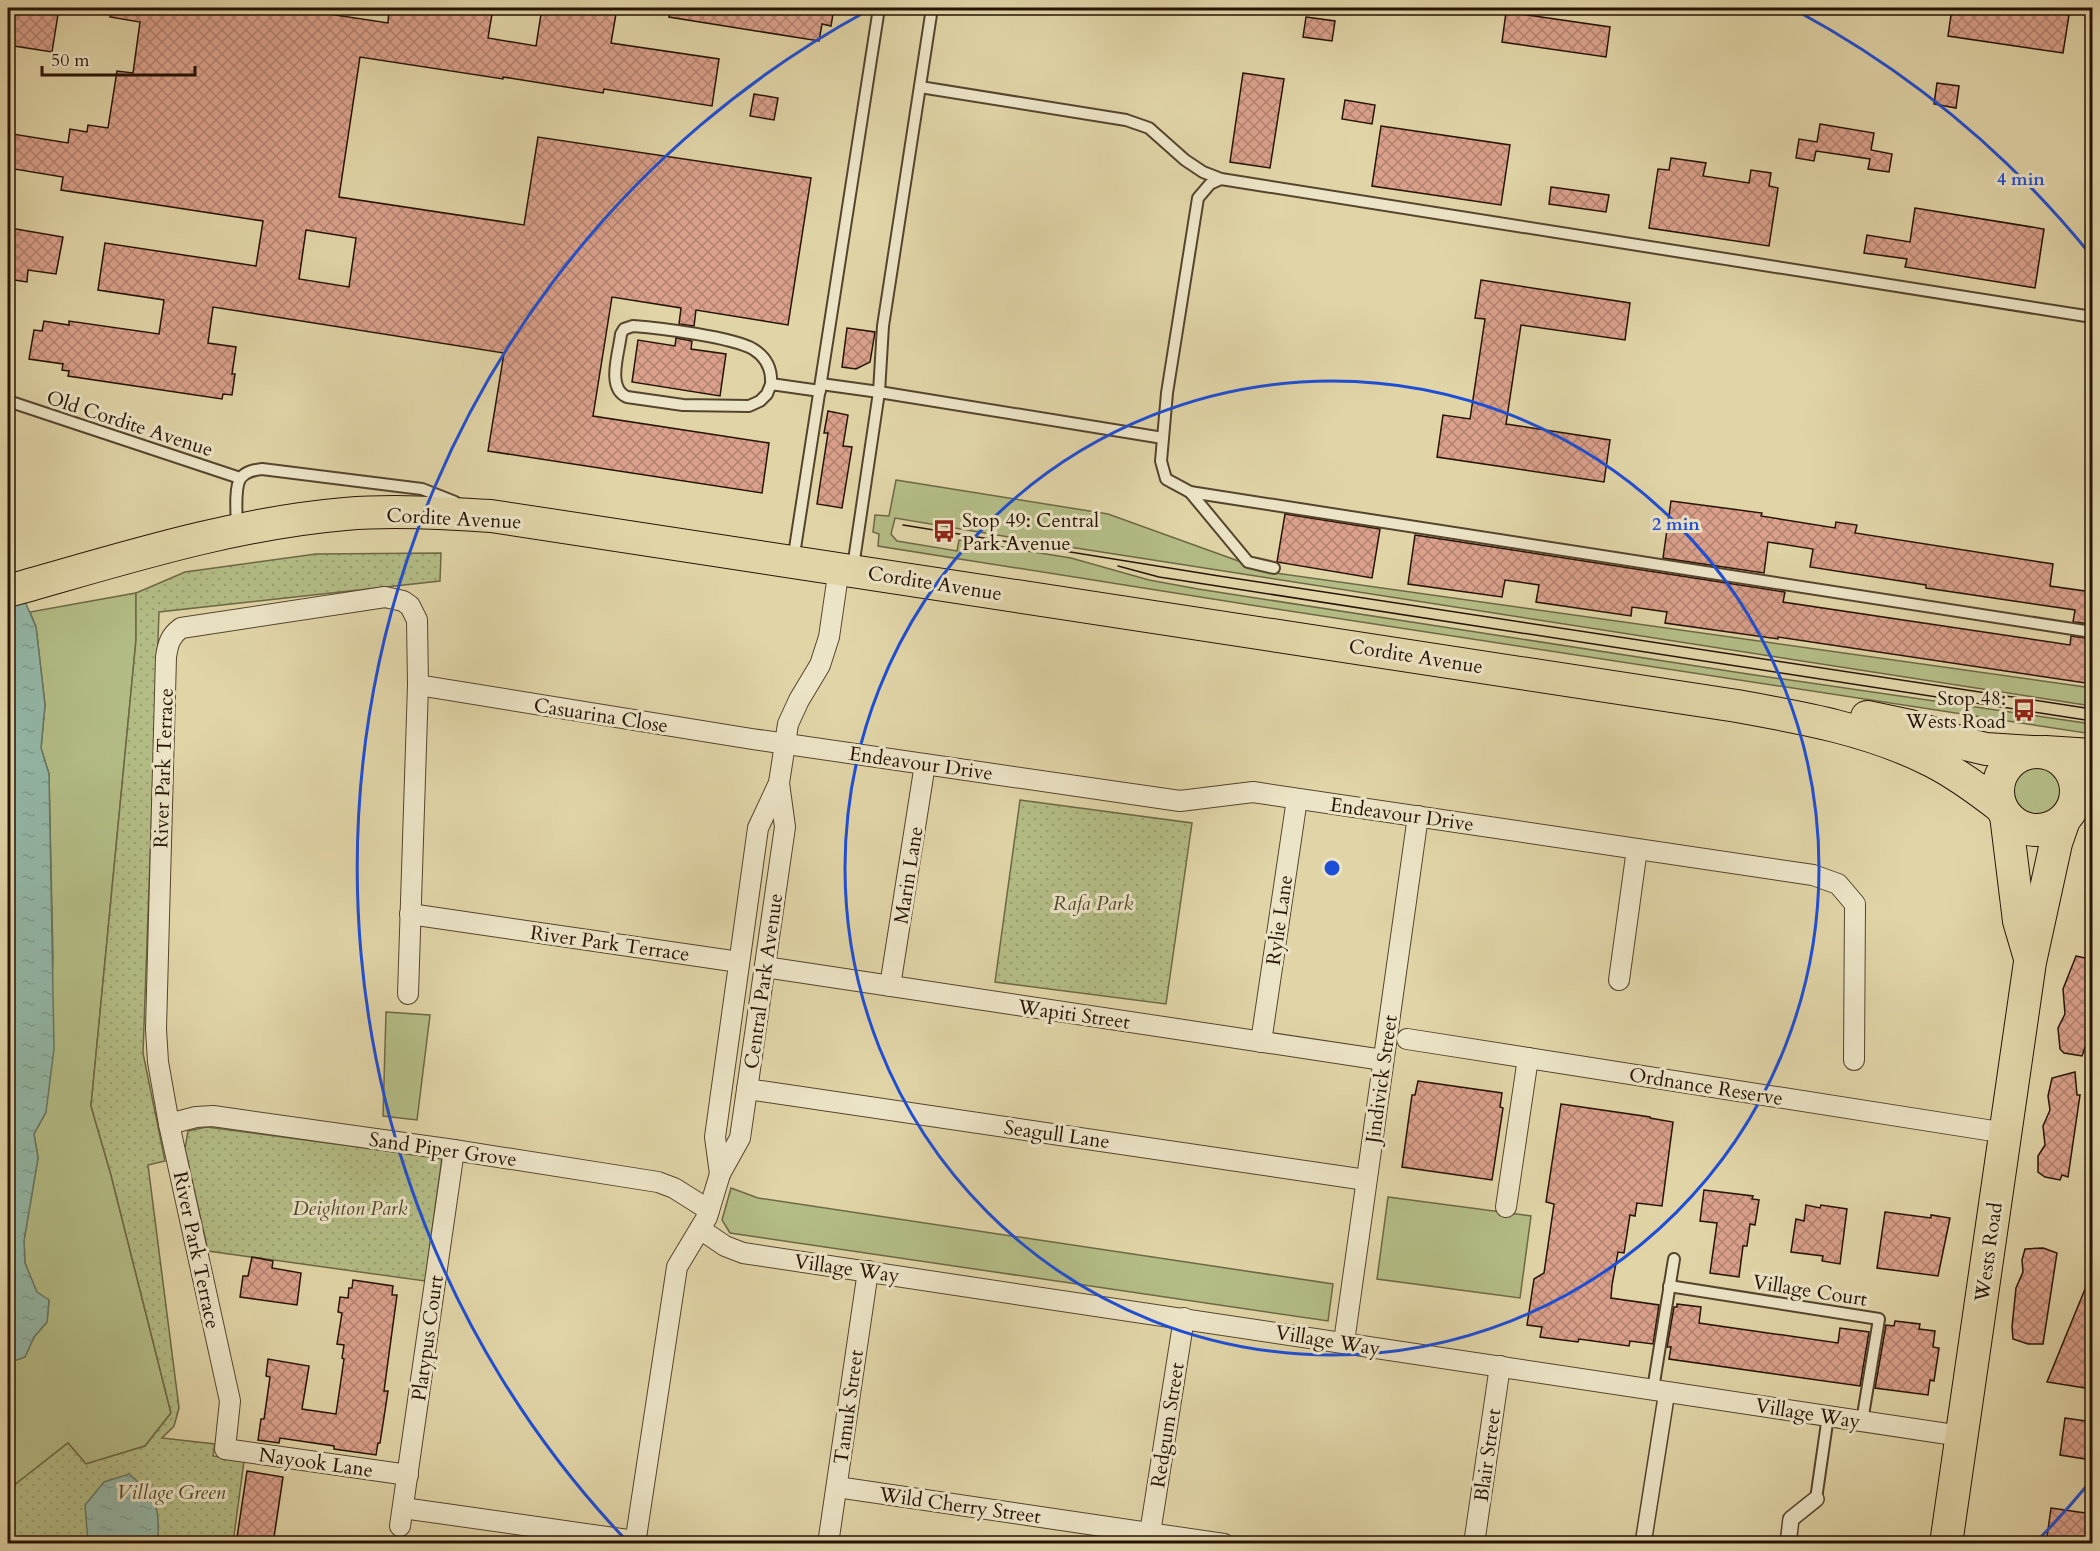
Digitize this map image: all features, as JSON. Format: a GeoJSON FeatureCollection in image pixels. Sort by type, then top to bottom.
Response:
{"type":"FeatureCollection","features":[{"type":"Feature","properties":{"kind":"main road","name":"Cordite Avenue"},"geometry":{"type":"LineString","coordinates":[[8,591],[134,555],[237,529],[347,514],[408,513],[491,516],[1737,706],[1832,724],[1904,747],[1952,772],[2004,811]]}},
{"type":"Feature","properties":{"kind":"main road","name":"Cordite Avenue"},"geometry":{"type":"LineString","coordinates":[[1737,706],[1865,716],[1910,726],[1965,744],[1986,748],[2092,755]]}},
{"type":"Feature","properties":{"kind":"main road"},"geometry":{"type":"LineString","coordinates":[[2037,752],[2059,758],[2072,771],[2077,789],[2076,812],[2055,826],[2044,830],[2034,830],[2014,823],[2004,811],[1998,786],[2001,776],[2014,759],[2037,752]]}},
{"type":"Feature","properties":{"kind":"main road","name":"Wests Road"},"geometry":{"type":"LineString","coordinates":[[2004,811],[2014,870],[2019,921],[2030,962]]}},
{"type":"Feature","properties":{"kind":"main road","name":"Wests Road"},"geometry":{"type":"LineString","coordinates":[[1946,1544],[2030,962],[2055,843],[2076,812]]}},
{"type":"Feature","properties":{"kind":"street","name":"Central Park Avenue"},"geometry":{"type":"LineString","coordinates":[[635,1542],[677,1268],[700,1229],[709,1210],[720,1174],[740,1138],[785,827],[779,783],[788,724],[820,665],[845,569]]}},
{"type":"Feature","properties":{"kind":"street","name":"River Park Terrace"},"geometry":{"type":"LineString","coordinates":[[225,1449],[230,1401],[169,1124],[158,1062],[156,1029],[166,657],[168,643],[173,634],[186,626],[385,597],[410,606],[417,620],[418,685],[408,994]]}},
{"type":"Feature","properties":{"kind":"street","name":"Casuarina Close"},"geometry":{"type":"LineString","coordinates":[[418,685],[785,743]]}},
{"type":"Feature","properties":{"kind":"street","name":"Endeavour Drive"},"geometry":{"type":"LineString","coordinates":[[785,743],[1180,801],[1253,792],[1813,875],[1838,884],[1855,904],[1854,1060]]}},
{"type":"Feature","properties":{"kind":"street","name":"Marin Lane"},"geometry":{"type":"LineString","coordinates":[[890,986],[925,764]]}},
{"type":"Feature","properties":{"kind":"street","name":"Central Park Avenue"},"geometry":{"type":"LineString","coordinates":[[720,1174],[715,1137],[758,828],[779,783]]}},
{"type":"Feature","properties":{"kind":"street","name":"Rylie Lane"},"geometry":{"type":"LineString","coordinates":[[1261,1042],[1297,799]]}},
{"type":"Feature","properties":{"kind":"street","name":"Jindivick Street"},"geometry":{"type":"LineString","coordinates":[[1344,1342],[1418,816]]}},
{"type":"Feature","properties":{"kind":"street"},"geometry":{"type":"LineString","coordinates":[[1619,980],[1637,849]]}},
{"type":"Feature","properties":{"kind":"street","name":"River Park Terrace"},"geometry":{"type":"LineString","coordinates":[[410,914],[739,962]]}},
{"type":"Feature","properties":{"kind":"street","name":"Wapiti Street"},"geometry":{"type":"LineString","coordinates":[[765,967],[1383,1060]]}},
{"type":"Feature","properties":{"kind":"street","name":"Ordnance Reserve"},"geometry":{"type":"LineString","coordinates":[[1407,1039],[2006,1133]]}},
{"type":"Feature","properties":{"kind":"street"},"geometry":{"type":"LineString","coordinates":[[1506,1207],[1528,1058]]}},
{"type":"Feature","properties":{"kind":"street","name":"Seagull Lane"},"geometry":{"type":"LineString","coordinates":[[747,1089],[1366,1180]]}},
{"type":"Feature","properties":{"kind":"street","name":"Sand Piper Grove"},"geometry":{"type":"LineString","coordinates":[[169,1124],[196,1117],[213,1116],[658,1182],[674,1188],[709,1210]]}},
{"type":"Feature","properties":{"kind":"street","name":"Platypus Court"},"geometry":{"type":"LineString","coordinates":[[454,1150],[402,1517],[635,1542]]}},
{"type":"Feature","properties":{"kind":"street","name":"Village Way"},"geometry":{"type":"LineString","coordinates":[[700,1229],[725,1246],[743,1253],[1961,1436]]}},
{"type":"Feature","properties":{"kind":"street","name":"Tamuk Street"},"geometry":{"type":"LineString","coordinates":[[828,1544],[868,1271]]}},
{"type":"Feature","properties":{"kind":"street","name":"Redgum Street"},"geometry":{"type":"LineString","coordinates":[[1150,1533],[1184,1318]]}},
{"type":"Feature","properties":{"kind":"street","name":"Blair Street"},"geometry":{"type":"LineString","coordinates":[[1474,1544],[1500,1366]]}},
{"type":"Feature","properties":{"kind":"street"},"geometry":{"type":"LineString","coordinates":[[1643,1544],[1660,1390]]}},
{"type":"Feature","properties":{"kind":"street","name":"Nayook Lane"},"geometry":{"type":"LineString","coordinates":[[225,1449],[408,1475]]}},
{"type":"Feature","properties":{"kind":"street","name":"Wild Cherry Street"},"geometry":{"type":"LineString","coordinates":[[837,1487],[1224,1544]]}},
{"type":"Feature","properties":{"kind":"street"},"geometry":{"type":"LineString","coordinates":[[1788,1544],[1791,1519],[1816,1499]]}},
{"type":"Feature","properties":{"kind":"lane"},"geometry":{"type":"LineString","coordinates":[[793,561],[879,8]]}},
{"type":"Feature","properties":{"kind":"lane"},"geometry":{"type":"LineString","coordinates":[[845,569],[879,392],[884,326],[932,8]]}},
{"type":"Feature","properties":{"kind":"lane"},"geometry":{"type":"LineString","coordinates":[[920,87],[1126,120],[1149,128],[1185,160],[1203,172],[1221,179],[2092,317]]}},
{"type":"Feature","properties":{"kind":"lane"},"geometry":{"type":"LineString","coordinates":[[1221,179],[1210,184],[1197,198],[1167,393],[1161,461],[1166,479],[1190,492],[2092,632]]}},
{"type":"Feature","properties":{"kind":"lane"},"geometry":{"type":"LineString","coordinates":[[628,327],[645,327],[742,345],[754,350],[765,359],[770,368],[771,384],[767,394],[760,401],[749,406],[683,405],[627,397],[617,389],[615,381],[621,334],[628,327]]}},
{"type":"Feature","properties":{"kind":"lane"},"geometry":{"type":"LineString","coordinates":[[771,384],[879,392],[1163,438]]}},
{"type":"Feature","properties":{"kind":"lane","name":"Old Cordite Avenue"},"geometry":{"type":"LineString","coordinates":[[8,401],[240,478]]}},
{"type":"Feature","properties":{"kind":"lane"},"geometry":{"type":"LineString","coordinates":[[237,529],[236,502],[240,478],[249,471],[262,469],[422,489],[491,516]]}},
{"type":"Feature","properties":{"kind":"lane"},"geometry":{"type":"LineString","coordinates":[[1190,492],[1248,562],[1274,568]]}},
{"type":"Feature","properties":{"kind":"lane"},"geometry":{"type":"LineString","coordinates":[[1660,1390],[1669,1286],[1674,1259]]}},
{"type":"Feature","properties":{"kind":"lane","name":"Village Court"},"geometry":{"type":"LineString","coordinates":[[1669,1286],[1879,1318],[1862,1421]]}},
{"type":"Feature","properties":{"kind":"lane"},"geometry":{"type":"LineString","coordinates":[[1816,1499],[1828,1416]]}},
{"type":"Feature","properties":{"kind":"green space"},"geometry":{"type":"Polygon","coordinates":[[[896,480],[1108,514],[1269,572],[2092,688],[2092,706],[895,518],[891,534],[897,541],[957,551],[959,540],[1071,558],[1149,580],[1198,589],[1748,674],[2092,724],[2092,734],[878,546],[879,534],[873,532],[875,515],[889,516],[896,480]]]}},
{"type":"Feature","properties":{"kind":"green space","name":"Village Green"},"geometry":{"type":"Polygon","coordinates":[[[441,553],[440,581],[159,612],[143,1053],[165,1161],[148,1165],[179,1408],[174,1426],[162,1438],[215,1444],[213,1456],[244,1461],[233,1543],[8,1544],[8,1490],[68,1443],[86,1464],[145,1446],[171,1413],[111,1175],[91,1106],[136,640],[136,593],[185,572],[316,554],[441,553]]]}},
{"type":"Feature","properties":{"kind":"green space"},"geometry":{"type":"Polygon","coordinates":[[[136,593],[136,640],[91,1106],[111,1175],[171,1413],[145,1446],[86,1464],[68,1443],[8,1490],[8,1363],[25,1357],[34,1337],[47,1322],[49,1301],[37,1293],[25,1263],[24,1241],[38,1158],[34,1134],[46,1112],[53,959],[49,774],[41,748],[45,705],[36,627],[30,612],[136,593]]]}},
{"type":"Feature","properties":{"kind":"green space"},"geometry":{"type":"Polygon","coordinates":[[[2037,767],[2054,774],[2061,791],[2054,808],[2037,815],[2020,808],[2013,791],[2020,774],[2037,767]]]}},
{"type":"Feature","properties":{"kind":"green space","name":"Rafa Park"},"geometry":{"type":"Polygon","coordinates":[[[1020,800],[1192,823],[1166,1004],[995,982],[1020,800]]]}},
{"type":"Feature","properties":{"kind":"green space"},"geometry":{"type":"Polygon","coordinates":[[[386,1012],[430,1015],[417,1120],[383,1116],[386,1012]]]}},
{"type":"Feature","properties":{"kind":"green space","name":"Deighton Park"},"geometry":{"type":"Polygon","coordinates":[[[207,1127],[442,1158],[425,1281],[208,1251],[185,1149],[188,1131],[207,1127]]]}},
{"type":"Feature","properties":{"kind":"green space"},"geometry":{"type":"Polygon","coordinates":[[[731,1188],[758,1198],[1333,1284],[1328,1321],[730,1233],[722,1220],[731,1188]]]}},
{"type":"Feature","properties":{"kind":"green space"},"geometry":{"type":"Polygon","coordinates":[[[1388,1197],[1531,1216],[1520,1298],[1377,1279],[1388,1197]]]}},
{"type":"Feature","properties":{"kind":"water"},"geometry":{"type":"Polygon","coordinates":[[[8,562],[36,627],[45,705],[41,748],[49,774],[54,1049],[46,1112],[34,1134],[38,1158],[24,1241],[25,1263],[37,1292],[49,1300],[47,1322],[34,1337],[25,1357],[8,1363],[8,562]]]}},
{"type":"Feature","properties":{"kind":"water"},"geometry":{"type":"Polygon","coordinates":[[[129,1474],[146,1490],[155,1504],[158,1543],[88,1543],[85,1505],[104,1482],[129,1474]]]}},
{"type":"Feature","properties":{"kind":"building"},"geometry":{"type":"Polygon","coordinates":[[[8,8],[59,8],[52,52],[8,45],[8,8]]]}},
{"type":"Feature","properties":{"kind":"building"},"geometry":{"type":"Polygon","coordinates":[[[111,8],[187,8],[225,13],[226,8],[289,8],[388,23],[389,8],[493,8],[488,38],[536,46],[542,8],[617,8],[611,43],[719,59],[712,106],[604,89],[603,93],[360,57],[339,197],[524,225],[538,137],[811,178],[788,325],[696,310],[694,326],[679,324],[681,308],[612,297],[593,416],[769,443],[762,493],[488,451],[504,353],[213,307],[208,343],[236,347],[232,395],[223,394],[222,399],[68,376],[69,371],[62,370],[63,364],[29,359],[34,330],[42,331],[44,321],[69,325],[69,321],[159,334],[164,300],[98,290],[105,243],[256,266],[263,221],[61,190],[63,177],[8,168],[13,134],[68,143],[70,129],[87,132],[88,125],[108,128],[117,71],[133,73],[140,22],[110,17],[111,8]],[[306,230],[299,279],[349,287],[356,238],[306,230]]]}},
{"type":"Feature","properties":{"kind":"building"},"geometry":{"type":"Polygon","coordinates":[[[670,8],[834,8],[831,26],[822,24],[819,41],[669,17],[670,8]]]}},
{"type":"Feature","properties":{"kind":"building"},"geometry":{"type":"Polygon","coordinates":[[[1952,8],[2021,8],[2069,15],[2063,53],[1948,36],[1952,8]]]}},
{"type":"Feature","properties":{"kind":"building"},"geometry":{"type":"Polygon","coordinates":[[[1506,12],[1610,27],[1606,57],[1502,42],[1506,12]]]}},
{"type":"Feature","properties":{"kind":"building"},"geometry":{"type":"Polygon","coordinates":[[[1306,17],[1335,21],[1332,41],[1303,37],[1306,17]]]}},
{"type":"Feature","properties":{"kind":"building"},"geometry":{"type":"Polygon","coordinates":[[[1243,73],[1284,79],[1270,168],[1230,162],[1243,73]]]}},
{"type":"Feature","properties":{"kind":"building"},"geometry":{"type":"Polygon","coordinates":[[[1937,83],[1959,86],[1956,108],[1934,104],[1937,83]]]}},
{"type":"Feature","properties":{"kind":"building"},"geometry":{"type":"Polygon","coordinates":[[[754,94],[778,98],[774,120],[750,116],[754,94]]]}},
{"type":"Feature","properties":{"kind":"building"},"geometry":{"type":"Polygon","coordinates":[[[1345,100],[1375,105],[1372,124],[1342,119],[1345,100]]]}},
{"type":"Feature","properties":{"kind":"building"},"geometry":{"type":"Polygon","coordinates":[[[1820,124],[1874,133],[1871,150],[1892,154],[1889,172],[1868,169],[1870,159],[1816,151],[1814,161],[1796,158],[1799,139],[1817,142],[1820,124]]]}},
{"type":"Feature","properties":{"kind":"building"},"geometry":{"type":"Polygon","coordinates":[[[1381,126],[1510,145],[1501,205],[1372,186],[1381,126]]]}},
{"type":"Feature","properties":{"kind":"building"},"geometry":{"type":"Polygon","coordinates":[[[1671,158],[1706,163],[1703,176],[1749,183],[1751,170],[1771,173],[1769,186],[1778,188],[1769,246],[1649,228],[1658,169],[1669,170],[1671,158]]]}},
{"type":"Feature","properties":{"kind":"building"},"geometry":{"type":"Polygon","coordinates":[[[1551,187],[1609,195],[1606,212],[1549,204],[1551,187]]]}},
{"type":"Feature","properties":{"kind":"building"},"geometry":{"type":"Polygon","coordinates":[[[1915,208],[2044,229],[2035,288],[1905,267],[1907,259],[1864,253],[1867,235],[1910,242],[1915,208]]]}},
{"type":"Feature","properties":{"kind":"building"},"geometry":{"type":"Polygon","coordinates":[[[10,228],[63,237],[56,274],[28,270],[27,282],[8,279],[10,228]]]}},
{"type":"Feature","properties":{"kind":"building"},"geometry":{"type":"Polygon","coordinates":[[[1481,280],[1630,303],[1625,340],[1521,325],[1506,424],[1610,440],[1604,482],[1437,457],[1443,415],[1470,419],[1485,319],[1475,318],[1481,280]]]}},
{"type":"Feature","properties":{"kind":"building"},"geometry":{"type":"Polygon","coordinates":[[[847,328],[875,332],[870,362],[856,369],[842,367],[847,328]]]}},
{"type":"Feature","properties":{"kind":"building"},"geometry":{"type":"Polygon","coordinates":[[[676,338],[692,341],[691,349],[726,354],[720,396],[632,382],[638,340],[675,346],[676,338]]]}},
{"type":"Feature","properties":{"kind":"building"},"geometry":{"type":"Polygon","coordinates":[[[828,411],[848,415],[843,446],[852,447],[842,508],[817,504],[828,433],[824,433],[828,411]]]}},
{"type":"Feature","properties":{"kind":"building"},"geometry":{"type":"Polygon","coordinates":[[[1671,501],[1762,513],[1761,516],[1835,528],[1836,522],[1857,525],[1855,533],[2053,564],[2050,586],[2092,592],[2092,624],[2073,622],[2075,610],[1926,588],[1926,585],[1810,567],[1813,549],[1768,542],[1764,573],[1663,558],[1671,501]]]}},
{"type":"Feature","properties":{"kind":"building"},"geometry":{"type":"Polygon","coordinates":[[[1285,514],[1380,529],[1372,578],[1277,562],[1285,514]]]}},
{"type":"Feature","properties":{"kind":"building"},"geometry":{"type":"Polygon","coordinates":[[[1415,535],[1785,592],[1783,602],[2070,645],[2071,636],[2092,639],[2092,684],[1778,637],[1778,639],[1665,623],[1667,612],[1632,607],[1631,616],[1536,602],[1539,585],[1505,580],[1502,597],[1408,584],[1415,535]]]}},
{"type":"Feature","properties":{"kind":"building"},"geometry":{"type":"Polygon","coordinates":[[[2076,956],[2090,959],[2092,1011],[2090,1028],[2092,1028],[2082,1056],[2064,1053],[2060,1049],[2058,1028],[2065,1014],[2063,989],[2076,956]]]}},
{"type":"Feature","properties":{"kind":"building"},"geometry":{"type":"Polygon","coordinates":[[[2075,1072],[2077,1095],[2080,1095],[2068,1177],[2062,1175],[2060,1180],[2045,1177],[2038,1172],[2038,1156],[2045,1145],[2043,1126],[2050,1110],[2048,1096],[2052,1078],[2075,1072]]]}},
{"type":"Feature","properties":{"kind":"building"},"geometry":{"type":"Polygon","coordinates":[[[1418,1081],[1502,1093],[1500,1107],[1503,1108],[1492,1180],[1402,1167],[1412,1095],[1415,1095],[1418,1081]]]}},
{"type":"Feature","properties":{"kind":"building"},"geometry":{"type":"Polygon","coordinates":[[[1561,1104],[1673,1122],[1662,1206],[1637,1203],[1635,1216],[1630,1215],[1624,1253],[1618,1252],[1612,1285],[1611,1298],[1659,1305],[1653,1344],[1630,1341],[1629,1346],[1579,1339],[1578,1342],[1540,1337],[1542,1327],[1527,1325],[1534,1279],[1544,1273],[1554,1204],[1546,1202],[1561,1104]]]}},
{"type":"Feature","properties":{"kind":"building"},"geometry":{"type":"Polygon","coordinates":[[[1704,1190],[1753,1196],[1752,1199],[1759,1200],[1755,1225],[1750,1224],[1747,1246],[1743,1246],[1739,1277],[1710,1273],[1717,1223],[1700,1221],[1704,1190]]]}},
{"type":"Feature","properties":{"kind":"building"},"geometry":{"type":"Polygon","coordinates":[[[1806,1205],[1847,1209],[1840,1264],[1822,1261],[1823,1256],[1791,1252],[1796,1219],[1804,1221],[1806,1205]]]}},
{"type":"Feature","properties":{"kind":"building"},"geometry":{"type":"Polygon","coordinates":[[[1885,1212],[1950,1218],[1938,1276],[1877,1268],[1885,1212]]]}},
{"type":"Feature","properties":{"kind":"building"},"geometry":{"type":"Polygon","coordinates":[[[2043,1248],[2057,1253],[2043,1344],[2028,1344],[2013,1339],[2016,1288],[2023,1272],[2022,1260],[2025,1249],[2043,1248]]]}},
{"type":"Feature","properties":{"kind":"building"},"geometry":{"type":"Polygon","coordinates":[[[252,1257],[273,1261],[272,1268],[301,1273],[297,1305],[240,1297],[243,1276],[248,1276],[252,1257]]]}},
{"type":"Feature","properties":{"kind":"building"},"geometry":{"type":"Polygon","coordinates":[[[2092,1272],[2092,1389],[2047,1382],[2092,1272]]]}},
{"type":"Feature","properties":{"kind":"building"},"geometry":{"type":"Polygon","coordinates":[[[353,1280],[393,1286],[392,1295],[397,1295],[384,1391],[388,1391],[376,1455],[280,1438],[279,1443],[258,1440],[261,1419],[264,1419],[270,1377],[266,1376],[268,1359],[309,1366],[302,1409],[336,1414],[344,1359],[342,1358],[344,1345],[337,1344],[342,1313],[338,1312],[340,1297],[348,1298],[353,1280]]]}},
{"type":"Feature","properties":{"kind":"building"},"geometry":{"type":"Polygon","coordinates":[[[1677,1304],[1701,1307],[1699,1323],[1838,1343],[1840,1328],[1869,1332],[1860,1386],[1669,1359],[1671,1347],[1667,1347],[1674,1307],[1677,1307],[1677,1304]]]}},
{"type":"Feature","properties":{"kind":"building"},"geometry":{"type":"Polygon","coordinates":[[[1895,1321],[1920,1324],[1919,1329],[1935,1331],[1933,1347],[1939,1348],[1934,1381],[1930,1380],[1928,1395],[1875,1388],[1886,1325],[1894,1326],[1895,1321]]]}},
{"type":"Feature","properties":{"kind":"building"},"geometry":{"type":"Polygon","coordinates":[[[2065,1418],[2092,1422],[2092,1460],[2060,1455],[2065,1418]]]}},
{"type":"Feature","properties":{"kind":"building"},"geometry":{"type":"Polygon","coordinates":[[[247,1471],[283,1477],[273,1544],[236,1544],[247,1471]]]}},
{"type":"Feature","properties":{"kind":"building"},"geometry":{"type":"Polygon","coordinates":[[[2051,1508],[2092,1514],[2092,1544],[2046,1544],[2051,1508]]]}},
{"type":"Feature","properties":{"kind":"tram line"},"geometry":{"type":"LineString","coordinates":[[903,525],[1219,576],[2092,709]]}},
{"type":"Feature","properties":{"kind":"tram line"},"geometry":{"type":"LineString","coordinates":[[1118,566],[1159,577],[2092,721]]}},
{"type":"Feature","properties":{"kind":"place","name":"Stop 49: Central Park Avenue"},"geometry":{"type":"Point","coordinates":[944,531]}},
{"type":"Feature","properties":{"kind":"place","name":"Stop 48: Wests Road"},"geometry":{"type":"Point","coordinates":[2024,710]}}]}
